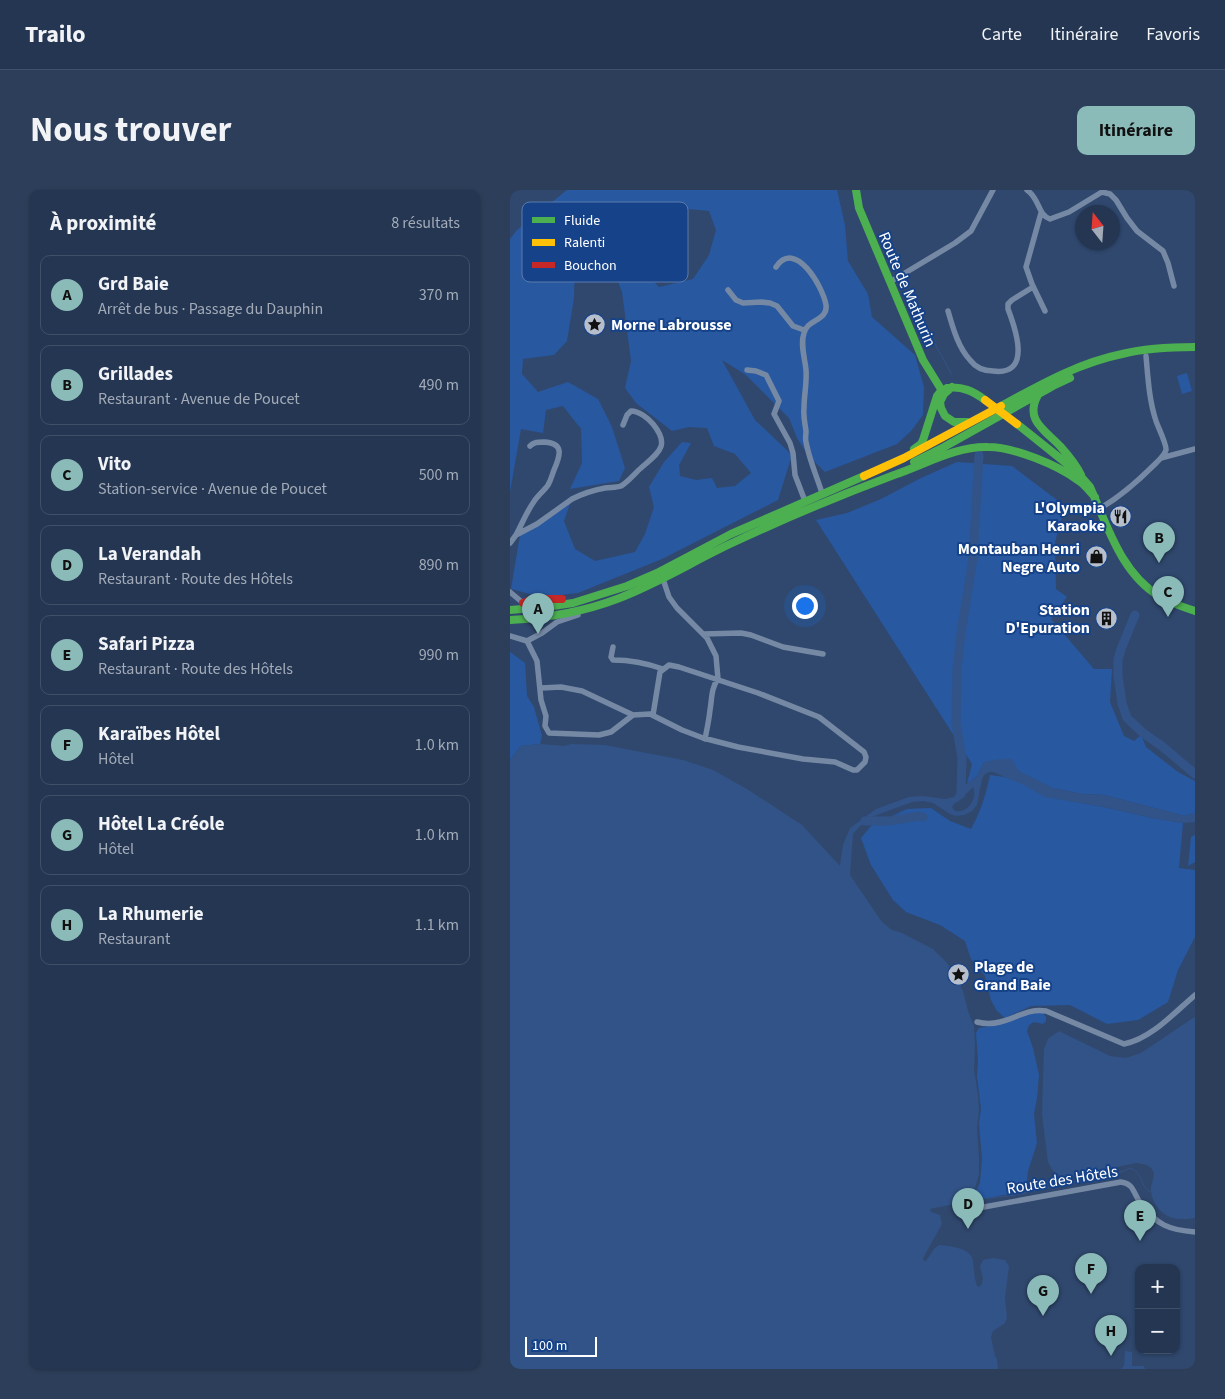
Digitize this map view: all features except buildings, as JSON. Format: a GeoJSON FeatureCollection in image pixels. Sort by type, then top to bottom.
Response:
{"type":"FeatureCollection","features":[{"type":"Feature","properties":{"kind":"main road","name":"Route de Mathurin"},"geometry":{"type":"LineString","coordinates":[[856,190],[859,208],[923,360],[942,393]]}},
{"type":"Feature","properties":{"kind":"main road"},"geometry":{"type":"LineString","coordinates":[[510,610],[546,607],[573,602],[608,593],[657,573],[731,534],[877,470],[930,444],[1051,379],[1109,357],[1144,350],[1195,347]]}},
{"type":"Feature","properties":{"kind":"main road"},"geometry":{"type":"LineString","coordinates":[[870,484],[944,447],[1052,386],[1091,368],[1133,357],[1195,353]]}},
{"type":"Feature","properties":{"kind":"main road"},"geometry":{"type":"LineString","coordinates":[[877,470],[921,444],[937,396],[952,387],[973,392],[985,400],[1072,466],[1081,475]]}},
{"type":"Feature","properties":{"kind":"main road"},"geometry":{"type":"LineString","coordinates":[[942,393],[941,408],[947,418],[957,423],[970,421]]}},
{"type":"Feature","properties":{"kind":"main road"},"geometry":{"type":"LineString","coordinates":[[1038,395],[1032,408],[1034,417],[1044,431],[1074,463],[1090,487],[1122,556],[1140,581],[1158,596],[1195,611]]}},
{"type":"Feature","properties":{"kind":"main road"},"geometry":{"type":"LineString","coordinates":[[1042,460],[1050,459],[1055,454],[1058,444]]}},
{"type":"Feature","properties":{"kind":"main road"},"geometry":{"type":"LineString","coordinates":[[510,622],[519,619],[575,612],[623,596],[772,524],[870,484],[964,450],[989,446],[1042,460],[1072,476],[1082,483],[1095,497]]}},
{"type":"Feature","properties":{"kind":"main road"},"geometry":{"type":"LineString","coordinates":[[1062,460],[1072,476]]}},
{"type":"Feature","properties":{"kind":"main road"},"geometry":{"type":"LineString","coordinates":[[523,602],[534,599],[552,600],[608,593]]}},
{"type":"Feature","properties":{"kind":"street"},"geometry":{"type":"LineString","coordinates":[[890,282],[955,243],[971,231],[993,190]]}},
{"type":"Feature","properties":{"kind":"street"},"geometry":{"type":"LineString","coordinates":[[1027,190],[1034,196],[1041,213],[1050,219],[1079,208],[1102,191],[1110,194],[1116,200],[1126,218],[1137,230],[1163,251],[1174,286]]}},
{"type":"Feature","properties":{"kind":"street"},"geometry":{"type":"LineString","coordinates":[[1041,213],[1026,267],[1033,287],[1045,311]]}},
{"type":"Feature","properties":{"kind":"street"},"geometry":{"type":"LineString","coordinates":[[776,267],[779,262],[788,258],[798,260],[807,269],[822,292],[826,305],[824,314],[808,324],[804,330],[803,341],[806,384],[804,408],[806,443],[822,493]]}},
{"type":"Feature","properties":{"kind":"street"},"geometry":{"type":"LineString","coordinates":[[948,311],[964,353],[970,361],[986,371],[997,372],[1010,369],[1016,364],[1018,346],[1008,304],[1033,287]]}},
{"type":"Feature","properties":{"kind":"street"},"geometry":{"type":"LineString","coordinates":[[728,290],[736,300],[743,303],[761,302],[777,306],[793,326],[804,330]]}},
{"type":"Feature","properties":{"kind":"street"},"geometry":{"type":"LineString","coordinates":[[1100,509],[1135,484],[1161,458],[1166,450],[1152,409],[1146,356]]}},
{"type":"Feature","properties":{"kind":"street"},"geometry":{"type":"LineString","coordinates":[[747,370],[766,375],[779,400],[774,414],[790,444],[793,453],[795,475],[805,500]]}},
{"type":"Feature","properties":{"kind":"street"},"geometry":{"type":"LineString","coordinates":[[516,535],[534,526],[578,496],[600,489],[621,486],[658,454],[662,445],[661,438],[648,418],[638,412],[631,411],[627,415],[624,425]]}},
{"type":"Feature","properties":{"kind":"street"},"geometry":{"type":"LineString","coordinates":[[510,543],[532,504],[551,480],[560,454],[558,446],[551,443],[536,442],[530,446]]}},
{"type":"Feature","properties":{"kind":"street"},"geometry":{"type":"LineString","coordinates":[[1161,458],[1194,448]]}},
{"type":"Feature","properties":{"kind":"street"},"geometry":{"type":"LineString","coordinates":[[510,636],[527,641],[557,622],[638,595],[719,552],[807,510]]}},
{"type":"Feature","properties":{"kind":"street"},"geometry":{"type":"LineString","coordinates":[[664,582],[669,597],[677,608],[707,638],[716,656],[718,679],[712,693],[705,739]]}},
{"type":"Feature","properties":{"kind":"street"},"geometry":{"type":"LineString","coordinates":[[510,592],[523,602]]}},
{"type":"Feature","properties":{"kind":"street"},"geometry":{"type":"LineString","coordinates":[[703,634],[741,633],[783,648],[823,654]]}},
{"type":"Feature","properties":{"kind":"street"},"geometry":{"type":"LineString","coordinates":[[527,641],[537,661],[541,700],[546,716],[545,726],[548,733],[599,736],[611,732],[633,715]]}},
{"type":"Feature","properties":{"kind":"street"},"geometry":{"type":"LineString","coordinates":[[614,647],[611,657],[613,660],[646,663],[663,669]]}},
{"type":"Feature","properties":{"kind":"street"},"geometry":{"type":"LineString","coordinates":[[541,688],[561,687],[582,692],[633,715],[650,714],[705,739],[738,748],[836,762],[853,770],[857,770],[865,762],[866,758],[864,752],[819,717],[718,679],[670,665],[660,672],[653,715]]}},
{"type":"Feature","properties":{"kind":"street"},"geometry":{"type":"LineString","coordinates":[[976,1022],[988,1024],[1001,1022],[1024,1012],[1046,1011],[1124,1044],[1131,1043],[1156,1029],[1195,995]]}},
{"type":"Feature","properties":{"kind":"street","name":"Route des Hôtels"},"geometry":{"type":"LineString","coordinates":[[973,1209],[1121,1182],[1128,1183],[1131,1186],[1139,1203],[1158,1222],[1170,1229],[1195,1232]]}},
{"type":"Feature","properties":{"kind":"shaded area"},"geometry":{"type":"Polygon","coordinates":[[[567,190],[837,190],[845,225],[848,261],[868,294],[872,317],[915,355],[924,387],[923,415],[911,431],[897,444],[825,472],[808,455],[797,438],[789,418],[746,375],[722,360],[755,420],[792,455],[778,500],[662,559],[578,593],[541,597],[511,589],[520,535],[571,501],[564,521],[575,549],[595,561],[635,552],[645,534],[654,507],[649,487],[664,462],[682,442],[691,443],[679,465],[680,476],[696,480],[712,478],[717,488],[735,486],[751,473],[735,454],[714,446],[707,428],[689,427],[672,431],[636,403],[625,388],[631,361],[622,292],[618,282],[654,282],[659,287],[688,282],[688,280],[693,279],[709,255],[716,230],[709,211],[688,209],[688,202],[552,202],[567,190]]]}},
{"type":"Feature","properties":{"kind":"shaded area"},"geometry":{"type":"Polygon","coordinates":[[[522,226],[522,282],[574,282],[574,298],[567,341],[554,355],[523,359],[522,374],[538,392],[568,382],[598,399],[612,427],[625,468],[619,481],[570,489],[582,463],[581,429],[563,406],[546,410],[543,433],[521,429],[510,492],[510,239],[522,226]]]}},
{"type":"Feature","properties":{"kind":"shaded area"},"geometry":{"type":"Polygon","coordinates":[[[1187,373],[1192,391],[1182,394],[1177,376],[1187,373]]]}},
{"type":"Feature","properties":{"kind":"shaded area"},"geometry":{"type":"Polygon","coordinates":[[[957,462],[1012,466],[1065,506],[1055,542],[1056,589],[1067,597],[1051,619],[1094,669],[1112,669],[1110,702],[1124,736],[1134,741],[1141,735],[1146,747],[1178,772],[1195,781],[1195,813],[1185,816],[1104,795],[1082,794],[1052,788],[1020,772],[984,762],[977,776],[967,784],[972,764],[816,520],[847,513],[881,499],[957,462]]]}},
{"type":"Feature","properties":{"kind":"shaded area"},"geometry":{"type":"Polygon","coordinates":[[[510,652],[525,663],[527,696],[534,707],[542,736],[540,744],[521,746],[510,760],[510,652]]]}},
{"type":"Feature","properties":{"kind":"shaded area"},"geometry":{"type":"Polygon","coordinates":[[[540,744],[564,746],[571,744],[605,745],[683,760],[713,770],[747,789],[802,825],[840,866],[843,845],[850,828],[876,809],[909,797],[923,796],[945,799],[954,797],[958,791],[977,776],[984,762],[1000,759],[1011,759],[1020,772],[1052,788],[1082,794],[1104,795],[1185,816],[1195,813],[1195,822],[1183,823],[1045,797],[1024,785],[989,772],[982,779],[977,805],[972,811],[964,815],[956,816],[950,814],[933,803],[923,801],[912,802],[874,816],[853,834],[850,875],[882,922],[892,930],[933,949],[947,963],[963,991],[974,1026],[974,1070],[979,1110],[977,1128],[979,1174],[974,1192],[964,1201],[930,1209],[931,1212],[940,1215],[942,1224],[923,1258],[926,1261],[939,1245],[965,1250],[972,1257],[975,1280],[979,1287],[982,1284],[983,1278],[980,1266],[983,1260],[993,1258],[1005,1260],[1009,1266],[1005,1298],[1007,1318],[1005,1323],[993,1331],[991,1337],[998,1369],[510,1369],[510,760],[521,746],[540,744]],[[973,787],[954,804],[952,807],[955,811],[968,808],[973,800],[973,787]]]}},
{"type":"Feature","properties":{"kind":"shaded area"},"geometry":{"type":"Polygon","coordinates":[[[990,775],[1005,777],[1070,801],[1183,823],[1179,868],[1195,870],[1195,937],[1178,970],[1168,1002],[1138,1020],[1107,1024],[1070,1005],[1031,1006],[1005,1018],[997,1011],[991,1000],[985,976],[971,959],[965,941],[940,925],[906,912],[893,900],[871,865],[861,838],[871,826],[907,809],[931,808],[950,821],[971,829],[983,802],[990,775]]]}},
{"type":"Feature","properties":{"kind":"shaded area"},"geometry":{"type":"Polygon","coordinates":[[[1195,835],[1195,862],[1188,866],[1191,837],[1195,835]]]}},
{"type":"Feature","properties":{"kind":"shaded area"},"geometry":{"type":"Polygon","coordinates":[[[1029,1013],[1043,1013],[1046,1021],[1043,1024],[1034,1022],[1029,1025],[1027,1031],[1039,1075],[1034,1114],[1037,1143],[1028,1171],[1026,1189],[1021,1192],[981,1199],[978,1198],[976,1191],[980,1183],[982,1159],[976,1033],[979,1028],[1003,1023],[1029,1013]]]}},
{"type":"Feature","properties":{"kind":"shaded area"},"geometry":{"type":"Polygon","coordinates":[[[1195,1018],[1195,1218],[1173,1218],[1159,1209],[1151,1193],[1153,1171],[1146,1165],[1136,1163],[1063,1178],[1053,1171],[1048,1162],[1042,1114],[1044,1049],[1048,1039],[1059,1031],[1110,1056],[1126,1058],[1141,1053],[1195,1018]]]}},
{"type":"Feature","properties":{"kind":"shaded area"},"geometry":{"type":"Polygon","coordinates":[[[1125,1351],[1132,1352],[1132,1366],[1144,1366],[1145,1369],[1121,1369],[1124,1366],[1125,1351]]]}},
{"type":"Feature","properties":{"kind":"waterway"},"geometry":{"type":"LineString","coordinates":[[912,291],[935,344],[952,375]]}},
{"type":"Feature","properties":{"kind":"waterway"},"geometry":{"type":"LineString","coordinates":[[961,794],[962,758],[956,724],[957,669],[973,558],[979,455]]}},
{"type":"Feature","properties":{"kind":"waterway"},"geometry":{"type":"LineString","coordinates":[[1135,615],[1118,660],[1122,703],[1127,718],[1195,774]]}},
{"type":"Feature","properties":{"kind":"waterway"},"geometry":{"type":"LineString","coordinates":[[865,821],[889,821],[923,817]]}},
{"type":"Feature","properties":{"kind":"waterway"},"geometry":{"type":"LineString","coordinates":[[964,1201],[1016,1195],[1067,1183],[1112,1176],[1130,1168],[1137,1173],[1147,1190],[1151,1192]]}},
{"type":"Feature","properties":{"kind":"traffic: fast"},"geometry":{"type":"LineString","coordinates":[[856,190],[859,208],[923,360],[944,394],[952,387]]}},
{"type":"Feature","properties":{"kind":"traffic: fast"},"geometry":{"type":"LineString","coordinates":[[1001,406],[1075,369],[1106,358],[1149,349],[1195,347]]}},
{"type":"Feature","properties":{"kind":"traffic: fast"},"geometry":{"type":"LineString","coordinates":[[914,462],[1070,378]]}},
{"type":"Feature","properties":{"kind":"traffic: fast"},"geometry":{"type":"LineString","coordinates":[[947,388],[967,390],[985,400]]}},
{"type":"Feature","properties":{"kind":"traffic: fast"},"geometry":{"type":"LineString","coordinates":[[914,449],[923,440],[937,396],[941,391]]}},
{"type":"Feature","properties":{"kind":"traffic: fast"},"geometry":{"type":"LineString","coordinates":[[944,394],[940,402],[945,416],[954,422],[967,422]]}},
{"type":"Feature","properties":{"kind":"traffic: fast"},"geometry":{"type":"LineString","coordinates":[[1038,395],[1033,411],[1038,424],[1069,456],[1081,475]]}},
{"type":"Feature","properties":{"kind":"traffic: fast"},"geometry":{"type":"LineString","coordinates":[[1017,424],[1076,471],[1090,487],[1109,532],[1135,575],[1159,596],[1195,611]]}},
{"type":"Feature","properties":{"kind":"traffic: fast"},"geometry":{"type":"LineString","coordinates":[[510,620],[565,614],[617,599],[646,587],[730,544],[790,517],[940,457],[964,450],[988,447],[999,448],[1035,458],[1070,475],[1083,484],[1095,497]]}},
{"type":"Feature","properties":{"kind":"traffic: fast"},"geometry":{"type":"LineString","coordinates":[[510,610],[573,603],[627,586],[657,573],[731,534],[864,476]]}},
{"type":"Feature","properties":{"kind":"traffic: slow"},"geometry":{"type":"LineString","coordinates":[[985,400],[1017,424]]}},
{"type":"Feature","properties":{"kind":"traffic: slow"},"geometry":{"type":"LineString","coordinates":[[864,476],[904,458],[1001,406]]}},
{"type":"Feature","properties":{"kind":"traffic: jam"},"geometry":{"type":"LineString","coordinates":[[523,603],[534,599],[562,599]]}},
{"type":"Feature","properties":{"kind":"place","name":"Morne Labrousse"},"geometry":{"type":"Point","coordinates":[595,324]}},
{"type":"Feature","properties":{"kind":"place","name":"L'Olympia Karaoke"},"geometry":{"type":"Point","coordinates":[1121,516]}},
{"type":"Feature","properties":{"kind":"place","name":"Montauban Henri Negre Auto"},"geometry":{"type":"Point","coordinates":[1096,557]}},
{"type":"Feature","properties":{"kind":"place","name":"Grillades"},"geometry":{"type":"Point","coordinates":[1159,563]}},
{"type":"Feature","properties":{"kind":"place","name":"Vito"},"geometry":{"type":"Point","coordinates":[1168,617]}},
{"type":"Feature","properties":{"kind":"place","name":"Station D'Epuration"},"geometry":{"type":"Point","coordinates":[1106,618]}},
{"type":"Feature","properties":{"kind":"place","name":"Grd Baie"},"geometry":{"type":"Point","coordinates":[538,634]}},
{"type":"Feature","properties":{"kind":"place","name":"Plage de Grand Baie"},"geometry":{"type":"Point","coordinates":[958,975]}},
{"type":"Feature","properties":{"kind":"place","name":"La Verandah"},"geometry":{"type":"Point","coordinates":[968,1229]}},
{"type":"Feature","properties":{"kind":"place","name":"Safari Pizza"},"geometry":{"type":"Point","coordinates":[1140,1241]}},
{"type":"Feature","properties":{"kind":"place","name":"Karaïbes Hôtel"},"geometry":{"type":"Point","coordinates":[1091,1294]}},
{"type":"Feature","properties":{"kind":"place","name":"Hôtel La Créole"},"geometry":{"type":"Point","coordinates":[1043,1316]}},
{"type":"Feature","properties":{"kind":"place","name":"La Rhumerie"},"geometry":{"type":"Point","coordinates":[1111,1356]}}]}
